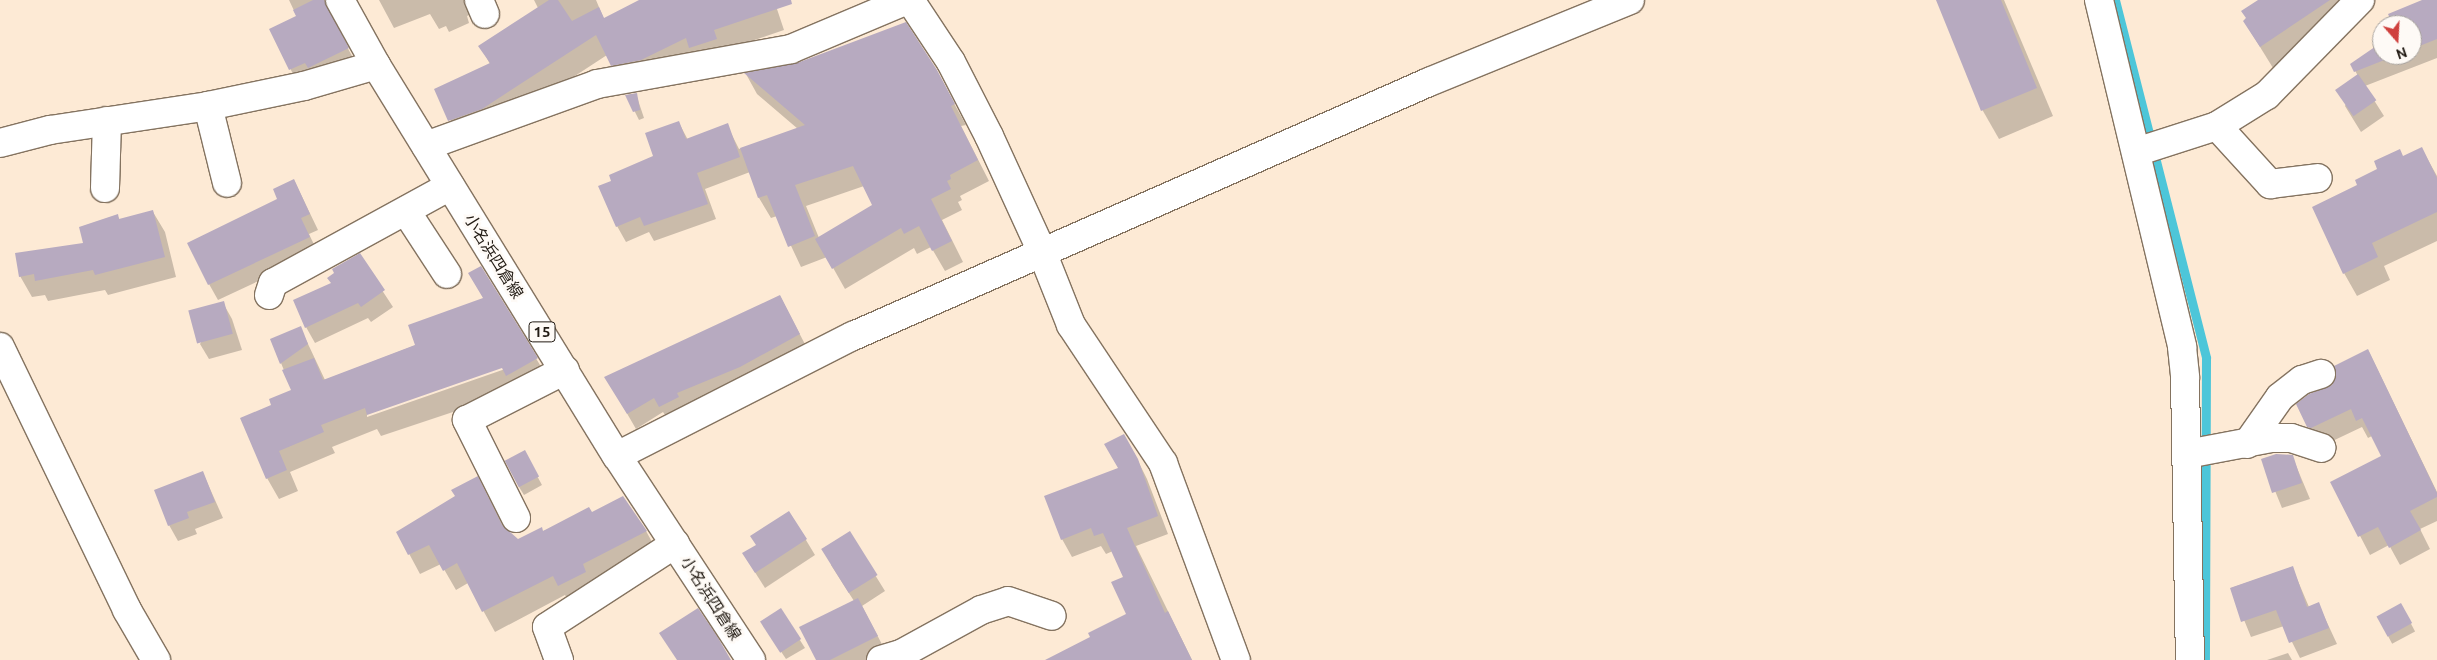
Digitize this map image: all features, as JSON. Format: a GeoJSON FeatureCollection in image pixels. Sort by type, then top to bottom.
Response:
{"type":"FeatureCollection","features":[{"type":"Feature","properties":{"kind":"street"},"geometry":{"type":"LineString","coordinates":[[426,146],[597,84],[791,49],[909,0],[950,62],[1042,252],[1072,325],[1163,463],[1236,660]]}},
{"type":"Feature","properties":{"kind":"street"},"geometry":{"type":"LineString","coordinates":[[617,456],[853,336],[1429,82],[1630,0]]}},
{"type":"Feature","properties":{"kind":"street"},"geometry":{"type":"LineString","coordinates":[[2099,0],[2147,149],[2201,452],[2190,660]]}},
{"type":"Feature","properties":{"kind":"street"},"geometry":{"type":"LineString","coordinates":[[2147,149],[2217,126],[2267,95],[2360,0]]}},
{"type":"Feature","properties":{"kind":"street","name":"小名浜四倉線"},"geometry":{"type":"LineString","coordinates":[[344,1],[376,65],[450,186],[617,456],[751,660]]}},
{"type":"Feature","properties":{"kind":"street"},"geometry":{"type":"LineString","coordinates":[[0,142],[50,130],[208,106],[304,86],[376,65]]}},
{"type":"Feature","properties":{"kind":"street"},"geometry":{"type":"LineString","coordinates":[[208,106],[227,184]]}},
{"type":"Feature","properties":{"kind":"street"},"geometry":{"type":"LineString","coordinates":[[105,188],[108,121]]}},
{"type":"Feature","properties":{"kind":"street"},"geometry":{"type":"LineString","coordinates":[[2217,126],[2270,184],[2318,178]]}},
{"type":"Feature","properties":{"kind":"street"},"geometry":{"type":"LineString","coordinates":[[269,295],[273,282],[450,186]]}},
{"type":"Feature","properties":{"kind":"street"},"geometry":{"type":"LineString","coordinates":[[406,211],[447,274]]}},
{"type":"Feature","properties":{"kind":"street"},"geometry":{"type":"LineString","coordinates":[[0,347],[127,610],[156,660]]}},
{"type":"Feature","properties":{"kind":"street"},"geometry":{"type":"LineString","coordinates":[[516,518],[467,420],[565,370]]}},
{"type":"Feature","properties":{"kind":"street"},"geometry":{"type":"LineString","coordinates":[[2247,444],[2280,397],[2302,380],[2321,374]]}},
{"type":"Feature","properties":{"kind":"street"},"geometry":{"type":"LineString","coordinates":[[2201,452],[2291,438],[2321,448]]}},
{"type":"Feature","properties":{"kind":"street"},"geometry":{"type":"LineString","coordinates":[[559,660],[547,627],[675,544]]}},
{"type":"Feature","properties":{"kind":"street"},"geometry":{"type":"LineString","coordinates":[[881,660],[901,654],[981,610],[1008,601],[1052,616]]}},
{"type":"Feature","properties":{"kind":"building"},"geometry":{"type":"Polygon","coordinates":[[[313,0],[324,0],[349,48],[308,68],[305,63],[289,70],[269,29],[296,16],[293,10],[313,0]]]}},
{"type":"Feature","properties":{"kind":"building"},"geometry":{"type":"Polygon","coordinates":[[[549,0],[558,0],[572,21],[599,7],[604,18],[639,0],[791,0],[792,4],[714,30],[717,39],[689,48],[686,38],[641,60],[611,66],[596,35],[482,109],[448,121],[434,89],[490,63],[478,46],[549,0]]]}},
{"type":"Feature","properties":{"kind":"building"},"geometry":{"type":"Polygon","coordinates":[[[1936,0],[2001,0],[2037,88],[1981,111],[1936,0]]]}},
{"type":"Feature","properties":{"kind":"building"},"geometry":{"type":"Polygon","coordinates":[[[2258,0],[2330,0],[2260,47],[2243,21],[2246,18],[2241,11],[2258,0]]]}},
{"type":"Feature","properties":{"kind":"building"},"geometry":{"type":"Polygon","coordinates":[[[2422,0],[2437,0],[2437,39],[2422,45],[2422,15],[2388,14],[2422,0]]]}},
{"type":"Feature","properties":{"kind":"building"},"geometry":{"type":"Polygon","coordinates":[[[906,22],[937,70],[955,104],[951,106],[978,160],[950,175],[951,179],[947,181],[951,189],[931,199],[952,241],[932,251],[919,226],[904,234],[901,228],[832,269],[815,239],[872,205],[853,166],[795,185],[815,236],[788,247],[767,195],[758,198],[740,148],[805,125],[744,73],[797,63],[906,22]]]}},
{"type":"Feature","properties":{"kind":"building"},"geometry":{"type":"Polygon","coordinates":[[[2372,49],[2372,65],[2354,72],[2350,64],[2372,49]]]}},
{"type":"Feature","properties":{"kind":"building"},"geometry":{"type":"Polygon","coordinates":[[[2358,74],[2376,100],[2353,116],[2335,90],[2358,74]]]}},
{"type":"Feature","properties":{"kind":"building"},"geometry":{"type":"Polygon","coordinates":[[[637,93],[640,110],[633,112],[625,95],[637,93]]]}},
{"type":"Feature","properties":{"kind":"building"},"geometry":{"type":"Polygon","coordinates":[[[679,121],[686,139],[728,123],[740,157],[697,173],[708,204],[644,226],[640,217],[616,227],[598,186],[611,181],[609,175],[653,156],[645,133],[679,121]]]}},
{"type":"Feature","properties":{"kind":"building"},"geometry":{"type":"Polygon","coordinates":[[[2422,147],[2437,178],[2437,212],[2372,243],[2378,257],[2343,274],[2312,207],[2357,185],[2355,180],[2377,169],[2374,161],[2400,149],[2403,156],[2422,147]]]}},
{"type":"Feature","properties":{"kind":"building"},"geometry":{"type":"Polygon","coordinates":[[[294,179],[310,214],[301,218],[310,237],[208,285],[187,243],[277,199],[273,189],[294,179]]]}},
{"type":"Feature","properties":{"kind":"building"},"geometry":{"type":"Polygon","coordinates":[[[153,210],[165,257],[95,275],[93,270],[35,281],[34,274],[19,277],[15,253],[83,243],[79,227],[118,214],[119,219],[153,210]]]}},
{"type":"Feature","properties":{"kind":"building"},"geometry":{"type":"Polygon","coordinates":[[[360,253],[385,290],[361,307],[358,303],[305,328],[293,300],[331,283],[327,278],[334,273],[332,269],[360,253]]]}},
{"type":"Feature","properties":{"kind":"building"},"geometry":{"type":"Polygon","coordinates":[[[481,266],[538,358],[506,376],[502,368],[367,415],[365,408],[321,425],[324,432],[279,451],[287,470],[266,479],[240,418],[271,405],[269,399],[291,390],[282,370],[314,358],[323,380],[415,345],[408,325],[483,298],[468,273],[481,266]]]}},
{"type":"Feature","properties":{"kind":"building"},"geometry":{"type":"Polygon","coordinates":[[[780,295],[800,334],[740,367],[677,393],[679,397],[659,407],[654,398],[627,414],[604,377],[780,295]]]}},
{"type":"Feature","properties":{"kind":"building"},"geometry":{"type":"Polygon","coordinates":[[[224,301],[233,334],[197,343],[188,311],[224,301]]]}},
{"type":"Feature","properties":{"kind":"building"},"geometry":{"type":"Polygon","coordinates":[[[301,326],[308,344],[280,364],[270,339],[301,326]]]}},
{"type":"Feature","properties":{"kind":"building"},"geometry":{"type":"Polygon","coordinates":[[[2368,349],[2437,493],[2437,497],[2410,511],[2421,530],[2389,548],[2378,527],[2358,537],[2330,482],[2381,456],[2362,418],[2356,421],[2351,409],[2311,428],[2307,427],[2296,404],[2309,394],[2332,385],[2336,377],[2334,366],[2368,349]]]}},
{"type":"Feature","properties":{"kind":"building"},"geometry":{"type":"Polygon","coordinates":[[[1124,434],[1138,459],[1158,516],[1127,528],[1165,613],[1168,611],[1192,660],[1045,660],[1090,637],[1088,633],[1126,614],[1111,582],[1123,577],[1103,533],[1094,536],[1091,528],[1061,540],[1044,496],[1118,468],[1104,444],[1124,434]]]}},
{"type":"Feature","properties":{"kind":"building"},"geometry":{"type":"Polygon","coordinates":[[[525,450],[539,476],[519,487],[505,461],[525,450]]]}},
{"type":"Feature","properties":{"kind":"building"},"geometry":{"type":"Polygon","coordinates":[[[2276,454],[2293,455],[2302,483],[2272,493],[2261,459],[2276,454]]]}},
{"type":"Feature","properties":{"kind":"building"},"geometry":{"type":"Polygon","coordinates":[[[203,471],[215,502],[187,512],[189,518],[168,526],[154,490],[203,471]]]}},
{"type":"Feature","properties":{"kind":"building"},"geometry":{"type":"Polygon","coordinates":[[[478,476],[502,525],[518,539],[542,527],[543,531],[589,507],[592,512],[623,496],[647,531],[583,564],[586,572],[558,586],[553,576],[482,612],[457,563],[443,571],[429,545],[408,555],[396,532],[455,496],[451,490],[478,476]]]}},
{"type":"Feature","properties":{"kind":"building"},"geometry":{"type":"Polygon","coordinates":[[[789,511],[807,539],[755,573],[742,553],[756,545],[750,536],[789,511]]]}},
{"type":"Feature","properties":{"kind":"building"},"geometry":{"type":"Polygon","coordinates":[[[850,531],[878,575],[849,593],[821,549],[850,531]]]}},
{"type":"Feature","properties":{"kind":"building"},"geometry":{"type":"Polygon","coordinates":[[[2293,566],[2307,607],[2319,602],[2329,628],[2289,643],[2276,610],[2241,622],[2230,588],[2293,566]]]}},
{"type":"Feature","properties":{"kind":"building"},"geometry":{"type":"Polygon","coordinates":[[[858,598],[878,636],[830,660],[816,660],[799,627],[858,598]]]}},
{"type":"Feature","properties":{"kind":"building"},"geometry":{"type":"Polygon","coordinates":[[[2401,603],[2412,623],[2388,637],[2377,617],[2401,603]]]}},
{"type":"Feature","properties":{"kind":"building"},"geometry":{"type":"Polygon","coordinates":[[[698,608],[731,660],[677,660],[659,633],[698,608]]]}},
{"type":"Feature","properties":{"kind":"building"},"geometry":{"type":"Polygon","coordinates":[[[781,608],[801,639],[780,653],[760,622],[781,608]]]}},
{"type":"Feature","properties":{"kind":"waterway"},"geometry":{"type":"LineString","coordinates":[[2115,0],[2206,358],[2205,660]]}}]}
